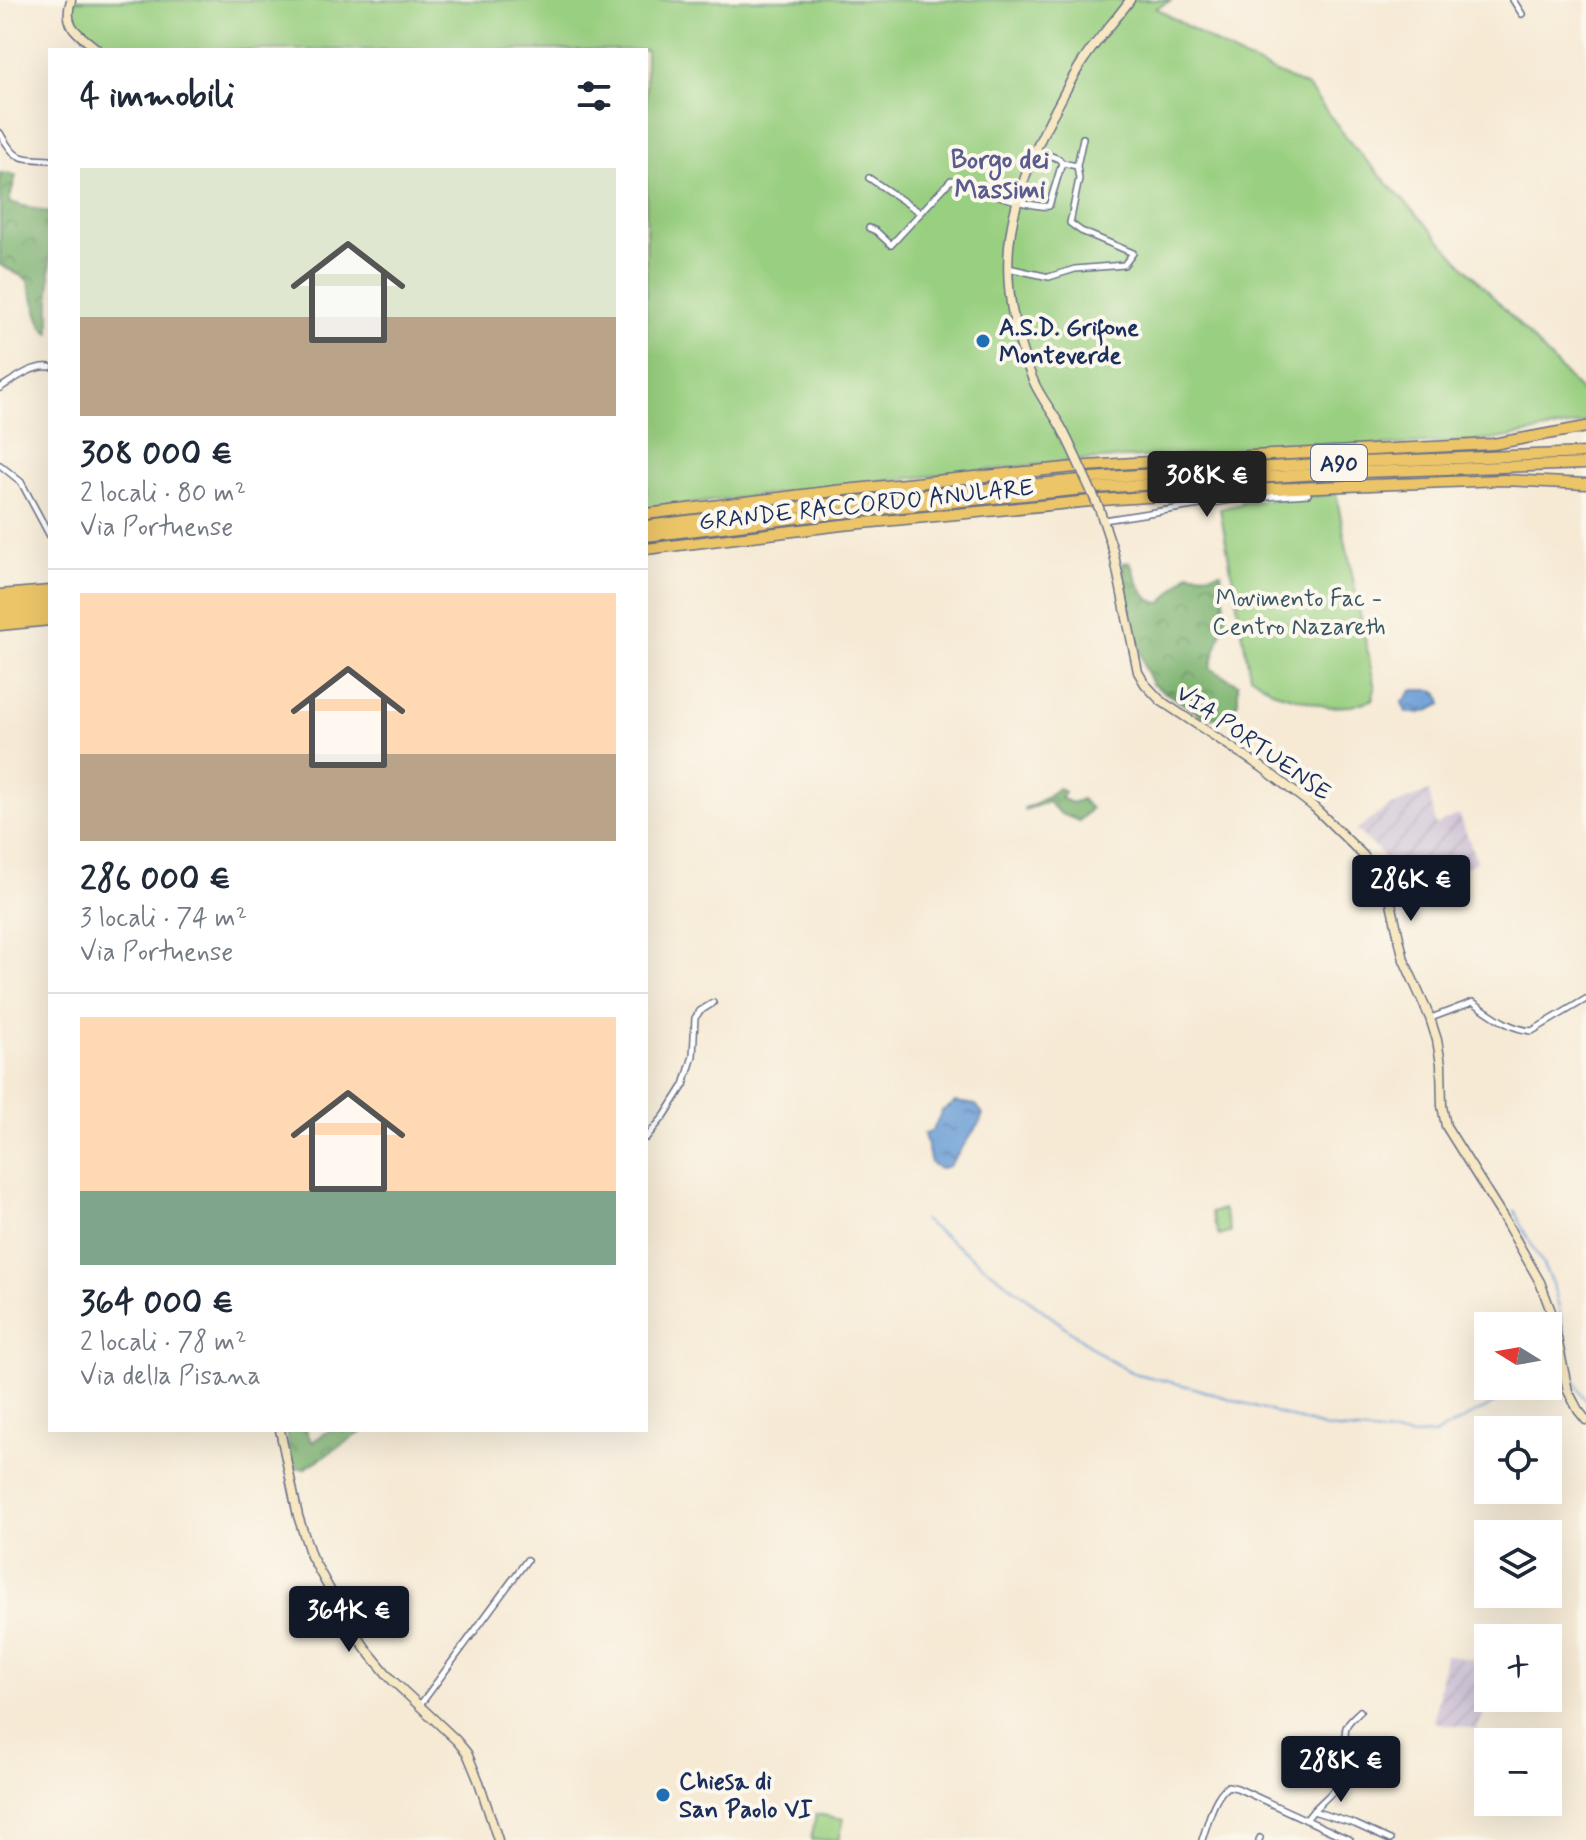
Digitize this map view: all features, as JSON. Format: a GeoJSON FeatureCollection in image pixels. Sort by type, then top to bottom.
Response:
{"type":"FeatureCollection","features":[{"type":"Feature","properties":{"kind":"highway","name":"GRANDE RACCORDO ANULARE"},"geometry":{"type":"LineString","coordinates":[[648,514],[1080,465],[1493,444],[1586,427]]}},
{"type":"Feature","properties":{"kind":"highway","name":"GRANDE RACCORDO ANULARE"},"geometry":{"type":"LineString","coordinates":[[648,526],[836,503],[1336,463],[1586,453]]}},
{"type":"Feature","properties":{"kind":"highway","name":"GRANDE RACCORDO ANULARE"},"geometry":{"type":"LineString","coordinates":[[648,536],[1088,484],[1586,464]]}},
{"type":"Feature","properties":{"kind":"highway","name":"GRANDE RACCORDO ANULARE"},"geometry":{"type":"LineString","coordinates":[[648,549],[857,524],[1270,489],[1504,480],[1586,484]]}},
{"type":"Feature","properties":{"kind":"highway"},"geometry":{"type":"LineString","coordinates":[[0,595],[48,591]]}},
{"type":"Feature","properties":{"kind":"highway"},"geometry":{"type":"LineString","coordinates":[[0,605],[48,600]]}},
{"type":"Feature","properties":{"kind":"highway"},"geometry":{"type":"LineString","coordinates":[[0,615],[48,610]]}},
{"type":"Feature","properties":{"kind":"highway"},"geometry":{"type":"LineString","coordinates":[[0,625],[48,620]]}},
{"type":"Feature","properties":{"kind":"main road"},"geometry":{"type":"LineString","coordinates":[[71,0],[68,10],[73,28],[95,48]]}},
{"type":"Feature","properties":{"kind":"main road","name":"VIA PORTUENSE"},"geometry":{"type":"LineString","coordinates":[[1130,0],[1083,60],[1036,150],[1016,200],[1011,222],[1008,289],[1033,381],[1060,425],[1104,520],[1140,678],[1161,701],[1309,803],[1371,864],[1387,891],[1404,960],[1430,1018],[1440,1057],[1446,1126],[1540,1282],[1552,1314],[1568,1391],[1586,1420]]}},
{"type":"Feature","properties":{"kind":"main road"},"geometry":{"type":"LineString","coordinates":[[280,1432],[298,1516],[311,1556],[357,1638],[391,1679],[456,1740],[468,1756],[498,1840]]}},
{"type":"Feature","properties":{"kind":"street"},"geometry":{"type":"LineString","coordinates":[[1513,0],[1522,14]]}},
{"type":"Feature","properties":{"kind":"street"},"geometry":{"type":"LineString","coordinates":[[0,133],[10,151],[17,156],[48,160]]}},
{"type":"Feature","properties":{"kind":"street"},"geometry":{"type":"LineString","coordinates":[[1008,268],[1049,277],[1075,269],[1124,265],[1130,259],[1133,253],[1081,231],[1070,223],[1083,138]]}},
{"type":"Feature","properties":{"kind":"street"},"geometry":{"type":"LineString","coordinates":[[1036,150],[1062,163],[1077,166]]}},
{"type":"Feature","properties":{"kind":"street"},"geometry":{"type":"LineString","coordinates":[[869,228],[891,245],[951,180],[1016,200],[1049,206],[1062,163]]}},
{"type":"Feature","properties":{"kind":"street"},"geometry":{"type":"LineString","coordinates":[[869,178],[921,213]]}},
{"type":"Feature","properties":{"kind":"street"},"geometry":{"type":"LineString","coordinates":[[0,388],[31,370],[48,367]]}},
{"type":"Feature","properties":{"kind":"street"},"geometry":{"type":"LineString","coordinates":[[0,465],[21,482],[48,532]]}},
{"type":"Feature","properties":{"kind":"street"},"geometry":{"type":"LineString","coordinates":[[1104,520],[1238,499],[1308,494]]}},
{"type":"Feature","properties":{"kind":"street"},"geometry":{"type":"LineString","coordinates":[[1430,1018],[1473,1002],[1503,1023],[1532,1031],[1586,999]]}},
{"type":"Feature","properties":{"kind":"street"},"geometry":{"type":"LineString","coordinates":[[648,1136],[684,1085],[693,1056],[695,1018],[713,1003]]}},
{"type":"Feature","properties":{"kind":"street"},"geometry":{"type":"LineString","coordinates":[[419,1705],[527,1560]]}},
{"type":"Feature","properties":{"kind":"street"},"geometry":{"type":"LineString","coordinates":[[1306,1821],[1350,1772],[1352,1759],[1345,1735],[1360,1711]]}},
{"type":"Feature","properties":{"kind":"street"},"geometry":{"type":"LineString","coordinates":[[1202,1840],[1219,1797],[1228,1786],[1350,1840]]}},
{"type":"Feature","properties":{"kind":"street"},"geometry":{"type":"LineString","coordinates":[[1313,1811],[1355,1824],[1390,1840]]}},
{"type":"Feature","properties":{"kind":"shaded area"},"geometry":{"type":"Polygon","coordinates":[[[1429,791],[1436,825],[1459,814],[1477,861],[1403,907],[1402,904],[1408,900],[1406,894],[1398,896],[1381,853],[1356,830],[1387,808],[1429,791]]]}},
{"type":"Feature","properties":{"kind":"shaded area"},"geometry":{"type":"Polygon","coordinates":[[[1445,1655],[1474,1660],[1474,1712],[1484,1712],[1478,1728],[1434,1722],[1445,1655]]]}},
{"type":"Feature","properties":{"kind":"green space"},"geometry":{"type":"Polygon","coordinates":[[[74,0],[1172,0],[1156,8],[1236,55],[1308,87],[1354,147],[1586,397],[1586,423],[1492,440],[1082,460],[648,509],[648,48],[100,48],[78,29],[72,8],[74,0]]]}},
{"type":"Feature","properties":{"kind":"green space"},"geometry":{"type":"Polygon","coordinates":[[[0,173],[16,175],[9,202],[48,212],[48,332],[42,326],[27,279],[0,265],[0,173]]]}},
{"type":"Feature","properties":{"kind":"green space","name":"Movimento Fac - Centro Nazareth"},"geometry":{"type":"Polygon","coordinates":[[[1336,494],[1375,689],[1372,700],[1351,706],[1328,707],[1275,692],[1250,675],[1220,509],[1241,502],[1336,494]]]}},
{"type":"Feature","properties":{"kind":"green space"},"geometry":{"type":"Polygon","coordinates":[[[1130,562],[1144,594],[1162,603],[1189,573],[1221,572],[1226,618],[1210,668],[1238,684],[1238,702],[1229,714],[1218,718],[1204,717],[1152,684],[1144,667],[1126,592],[1122,563],[1130,562]]]}},
{"type":"Feature","properties":{"kind":"green space"},"geometry":{"type":"Polygon","coordinates":[[[1058,788],[1064,792],[1060,798],[1072,803],[1082,799],[1091,809],[1079,821],[1061,814],[1048,802],[1024,810],[1024,808],[1034,805],[1058,788]]]}},
{"type":"Feature","properties":{"kind":"green space"},"geometry":{"type":"Polygon","coordinates":[[[1223,1209],[1231,1232],[1219,1236],[1211,1213],[1223,1209]]]}},
{"type":"Feature","properties":{"kind":"green space"},"geometry":{"type":"Polygon","coordinates":[[[285,1432],[307,1432],[312,1442],[327,1432],[362,1432],[304,1469],[292,1466],[285,1432]]]}},
{"type":"Feature","properties":{"kind":"green space"},"geometry":{"type":"Polygon","coordinates":[[[816,1814],[844,1819],[839,1840],[811,1840],[816,1814]]]}},
{"type":"Feature","properties":{"kind":"water"},"geometry":{"type":"Polygon","coordinates":[[[1413,690],[1433,690],[1439,693],[1442,704],[1420,713],[1406,712],[1402,703],[1413,690]]]}},
{"type":"Feature","properties":{"kind":"water"},"geometry":{"type":"Polygon","coordinates":[[[955,1102],[976,1105],[983,1114],[949,1166],[939,1169],[931,1163],[924,1134],[933,1130],[942,1111],[955,1102]]]}},
{"type":"Feature","properties":{"kind":"waterway"},"geometry":{"type":"LineString","coordinates":[[1515,1211],[1554,1289],[1569,1362],[1586,1402]]}},
{"type":"Feature","properties":{"kind":"waterway"},"geometry":{"type":"LineString","coordinates":[[923,1220],[1109,1360],[1133,1373],[1191,1387],[1326,1428],[1414,1436],[1434,1435],[1500,1400]]}},
{"type":"Feature","properties":{"kind":"place","name":"A.S.D. Grifone Monteverde"},"geometry":{"type":"Point","coordinates":[983,341]}},
{"type":"Feature","properties":{"kind":"place","name":"Chiesa di San Paolo VI"},"geometry":{"type":"Point","coordinates":[663,1795]}},
{"type":"Feature","properties":{"kind":"district","name":"Borgo dei Massimi"},"geometry":{"type":"Point","coordinates":[1000,174]}}]}
